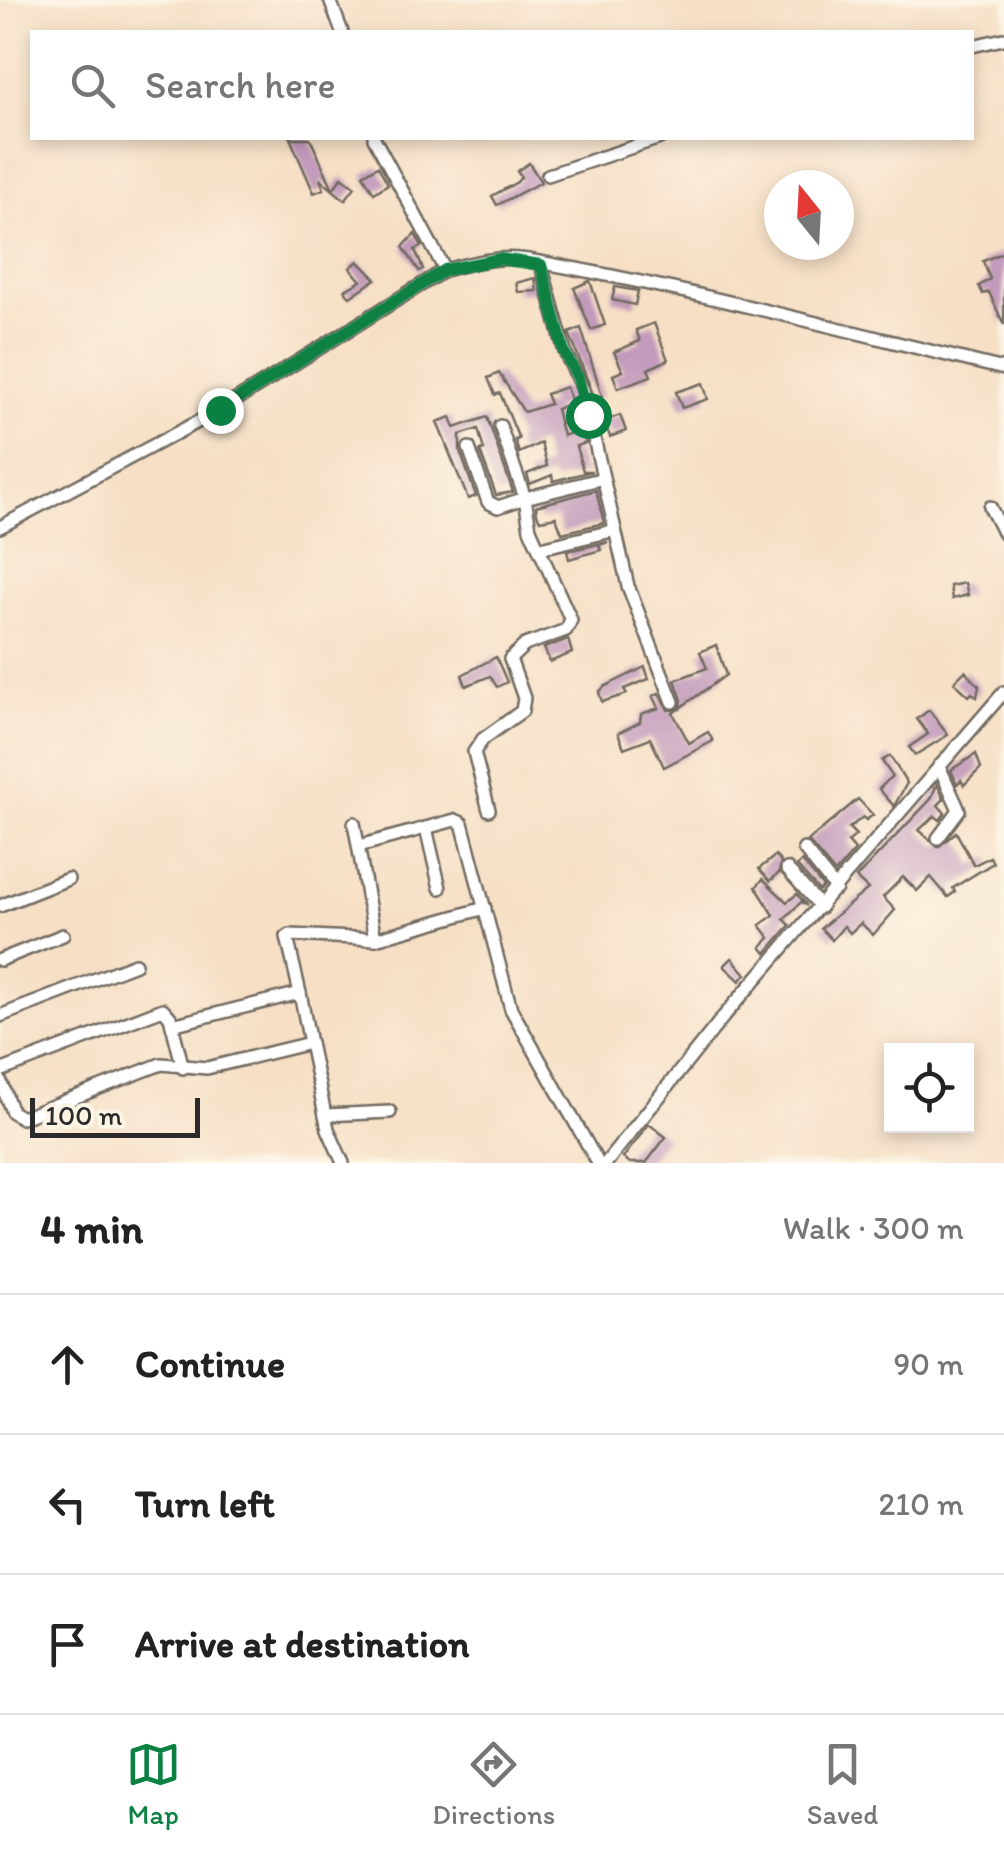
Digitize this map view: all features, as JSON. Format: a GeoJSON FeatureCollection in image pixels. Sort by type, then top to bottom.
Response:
{"type":"FeatureCollection","features":[{"type":"Feature","properties":{"kind":"street"},"geometry":{"type":"LineString","coordinates":[[330,0],[341,30]]}},
{"type":"Feature","properties":{"kind":"street"},"geometry":{"type":"LineString","coordinates":[[974,46],[1004,40]]}},
{"type":"Feature","properties":{"kind":"street"},"geometry":{"type":"LineString","coordinates":[[375,140],[445,270]]}},
{"type":"Feature","properties":{"kind":"street"},"geometry":{"type":"LineString","coordinates":[[548,174],[654,140]]}},
{"type":"Feature","properties":{"kind":"street"},"geometry":{"type":"LineString","coordinates":[[0,528],[220,410],[445,270],[500,259],[726,302],[1004,370]]}},
{"type":"Feature","properties":{"kind":"street"},"geometry":{"type":"LineString","coordinates":[[541,265],[564,352],[582,390],[600,480],[628,586],[673,702]]}},
{"type":"Feature","properties":{"kind":"street"},"geometry":{"type":"LineString","coordinates":[[489,810],[474,752],[483,739],[522,711],[524,698],[510,660],[525,645],[570,627],[541,548],[530,529],[500,426]]}},
{"type":"Feature","properties":{"kind":"street"},"geometry":{"type":"LineString","coordinates":[[469,448],[488,502],[498,507],[600,480]]}},
{"type":"Feature","properties":{"kind":"street"},"geometry":{"type":"LineString","coordinates":[[990,507],[1004,534]]}},
{"type":"Feature","properties":{"kind":"street"},"geometry":{"type":"LineString","coordinates":[[541,548],[612,531]]}},
{"type":"Feature","properties":{"kind":"street"},"geometry":{"type":"LineString","coordinates":[[606,1163],[724,1016],[1004,692]]}},
{"type":"Feature","properties":{"kind":"street"},"geometry":{"type":"LineString","coordinates":[[938,838],[959,810],[939,766]]}},
{"type":"Feature","properties":{"kind":"street"},"geometry":{"type":"LineString","coordinates":[[359,846],[455,820],[462,823],[511,1009],[598,1163]]}},
{"type":"Feature","properties":{"kind":"street"},"geometry":{"type":"LineString","coordinates":[[354,823],[375,939]]}},
{"type":"Feature","properties":{"kind":"street"},"geometry":{"type":"LineString","coordinates":[[426,828],[440,888]]}},
{"type":"Feature","properties":{"kind":"street"},"geometry":{"type":"LineString","coordinates":[[804,849],[836,889]]}},
{"type":"Feature","properties":{"kind":"street"},"geometry":{"type":"LineString","coordinates":[[787,870],[821,907]]}},
{"type":"Feature","properties":{"kind":"street"},"geometry":{"type":"LineString","coordinates":[[0,906],[68,880]]}},
{"type":"Feature","properties":{"kind":"street"},"geometry":{"type":"LineString","coordinates":[[343,1163],[325,1115],[287,937],[375,939],[484,908]]}},
{"type":"Feature","properties":{"kind":"street"},"geometry":{"type":"LineString","coordinates":[[0,960],[63,936]]}},
{"type":"Feature","properties":{"kind":"street"},"geometry":{"type":"LineString","coordinates":[[0,1016],[135,964]]}},
{"type":"Feature","properties":{"kind":"street"},"geometry":{"type":"LineString","coordinates":[[172,1025],[300,993]]}},
{"type":"Feature","properties":{"kind":"street"},"geometry":{"type":"LineString","coordinates":[[0,1071],[163,1009],[172,1025],[183,1068]]}},
{"type":"Feature","properties":{"kind":"street"},"geometry":{"type":"LineString","coordinates":[[2,1089],[12,1112],[22,1118],[161,1064],[208,1068],[310,1043]]}},
{"type":"Feature","properties":{"kind":"street"},"geometry":{"type":"LineString","coordinates":[[325,1115],[390,1112]]}},
{"type":"Feature","properties":{"kind":"building"},"geometry":{"type":"Polygon","coordinates":[[[291,140],[311,140],[333,189],[342,177],[355,187],[345,200],[320,179],[324,189],[314,193],[291,140]]]}},
{"type":"Feature","properties":{"kind":"building"},"geometry":{"type":"Polygon","coordinates":[[[529,163],[541,182],[497,205],[492,196],[517,182],[521,177],[517,171],[529,163]]]}},
{"type":"Feature","properties":{"kind":"building"},"geometry":{"type":"Polygon","coordinates":[[[378,166],[388,184],[374,193],[363,175],[378,166]]]}},
{"type":"Feature","properties":{"kind":"building"},"geometry":{"type":"Polygon","coordinates":[[[415,234],[422,246],[415,250],[423,269],[419,271],[403,247],[415,234]]]}},
{"type":"Feature","properties":{"kind":"building"},"geometry":{"type":"Polygon","coordinates":[[[1004,252],[1004,325],[989,292],[983,294],[979,286],[990,279],[983,261],[1004,252]]]}},
{"type":"Feature","properties":{"kind":"building"},"geometry":{"type":"Polygon","coordinates":[[[358,261],[376,279],[350,297],[345,290],[361,281],[350,268],[358,261]]]}},
{"type":"Feature","properties":{"kind":"building"},"geometry":{"type":"Polygon","coordinates":[[[535,278],[537,291],[518,292],[516,283],[535,278]]]}},
{"type":"Feature","properties":{"kind":"building"},"geometry":{"type":"Polygon","coordinates":[[[590,281],[605,325],[591,330],[574,288],[590,281]]]}},
{"type":"Feature","properties":{"kind":"building"},"geometry":{"type":"Polygon","coordinates":[[[615,287],[638,291],[635,305],[612,300],[615,287]]]}},
{"type":"Feature","properties":{"kind":"building"},"geometry":{"type":"Polygon","coordinates":[[[654,323],[668,360],[648,369],[651,376],[618,388],[613,375],[623,371],[614,352],[640,341],[636,330],[654,323]]]}},
{"type":"Feature","properties":{"kind":"building"},"geometry":{"type":"Polygon","coordinates":[[[581,328],[602,396],[595,399],[569,333],[581,328]]]}},
{"type":"Feature","properties":{"kind":"building"},"geometry":{"type":"Polygon","coordinates":[[[499,373],[524,412],[550,404],[546,394],[566,387],[572,403],[556,409],[563,436],[582,429],[586,443],[576,446],[583,471],[592,471],[553,481],[552,475],[530,484],[527,474],[547,466],[541,443],[519,453],[515,440],[519,439],[500,393],[495,395],[488,378],[499,373]]]}},
{"type":"Feature","properties":{"kind":"building"},"geometry":{"type":"Polygon","coordinates":[[[703,383],[708,399],[682,408],[676,392],[703,383]]]}},
{"type":"Feature","properties":{"kind":"building"},"geometry":{"type":"Polygon","coordinates":[[[620,415],[626,431],[610,437],[604,421],[620,415]]]}},
{"type":"Feature","properties":{"kind":"building"},"geometry":{"type":"Polygon","coordinates":[[[451,417],[455,428],[487,417],[513,492],[496,495],[480,451],[484,450],[478,429],[460,435],[460,451],[476,496],[468,499],[437,422],[451,417]]]}},
{"type":"Feature","properties":{"kind":"building"},"geometry":{"type":"Polygon","coordinates":[[[596,490],[604,523],[562,533],[556,517],[540,520],[537,514],[536,506],[596,490]]]}},
{"type":"Feature","properties":{"kind":"building"},"geometry":{"type":"Polygon","coordinates":[[[608,542],[599,545],[601,550],[569,559],[567,551],[608,542]]]}},
{"type":"Feature","properties":{"kind":"building"},"geometry":{"type":"Polygon","coordinates":[[[965,583],[968,595],[952,599],[950,586],[965,583]]]}},
{"type":"Feature","properties":{"kind":"building"},"geometry":{"type":"Polygon","coordinates":[[[568,639],[572,653],[550,662],[544,648],[568,639]]]}},
{"type":"Feature","properties":{"kind":"building"},"geometry":{"type":"Polygon","coordinates":[[[716,645],[726,675],[680,708],[682,700],[675,680],[707,668],[700,652],[716,645]]]}},
{"type":"Feature","properties":{"kind":"building"},"geometry":{"type":"Polygon","coordinates":[[[496,657],[507,682],[497,687],[490,676],[466,686],[462,675],[496,657]]]}},
{"type":"Feature","properties":{"kind":"building"},"geometry":{"type":"Polygon","coordinates":[[[645,667],[649,679],[624,689],[627,694],[602,702],[599,692],[604,687],[645,667]]]}},
{"type":"Feature","properties":{"kind":"building"},"geometry":{"type":"Polygon","coordinates":[[[965,671],[979,686],[977,697],[972,693],[969,696],[954,682],[965,671]]]}},
{"type":"Feature","properties":{"kind":"building"},"geometry":{"type":"Polygon","coordinates":[[[659,693],[668,710],[678,709],[673,713],[689,743],[708,732],[713,741],[664,767],[650,738],[624,748],[618,733],[640,722],[641,714],[659,708],[653,696],[659,693]]]}},
{"type":"Feature","properties":{"kind":"building"},"geometry":{"type":"Polygon","coordinates":[[[929,710],[948,735],[915,755],[909,747],[928,734],[917,719],[929,710]]]}},
{"type":"Feature","properties":{"kind":"building"},"geometry":{"type":"Polygon","coordinates":[[[976,754],[981,768],[964,785],[961,780],[957,784],[951,770],[976,754]]]}},
{"type":"Feature","properties":{"kind":"building"},"geometry":{"type":"Polygon","coordinates":[[[890,756],[907,783],[894,806],[879,789],[892,776],[882,761],[890,756]]]}},
{"type":"Feature","properties":{"kind":"building"},"geometry":{"type":"Polygon","coordinates":[[[937,784],[944,799],[938,805],[945,813],[940,820],[935,816],[919,830],[938,847],[956,832],[974,865],[990,857],[993,863],[953,888],[955,892],[948,897],[931,877],[917,891],[903,877],[883,897],[895,910],[873,935],[861,923],[850,933],[844,926],[832,940],[821,928],[868,889],[856,878],[931,799],[937,784]]]}},
{"type":"Feature","properties":{"kind":"building"},"geometry":{"type":"Polygon","coordinates":[[[858,799],[873,815],[866,820],[863,817],[849,828],[856,835],[848,842],[855,850],[835,873],[808,841],[858,799]]]}},
{"type":"Feature","properties":{"kind":"building"},"geometry":{"type":"Polygon","coordinates":[[[775,856],[781,862],[779,873],[770,881],[759,869],[775,856]]]}},
{"type":"Feature","properties":{"kind":"building"},"geometry":{"type":"Polygon","coordinates":[[[802,861],[823,887],[819,891],[797,866],[802,861]]]}},
{"type":"Feature","properties":{"kind":"building"},"geometry":{"type":"Polygon","coordinates":[[[763,879],[787,902],[797,894],[807,906],[801,902],[784,919],[790,925],[766,953],[761,947],[770,938],[760,925],[774,915],[756,887],[763,879]]]}},
{"type":"Feature","properties":{"kind":"building"},"geometry":{"type":"Polygon","coordinates":[[[732,958],[746,974],[740,981],[724,966],[732,958]]]}},
{"type":"Feature","properties":{"kind":"building"},"geometry":{"type":"Polygon","coordinates":[[[649,1124],[666,1137],[646,1163],[630,1163],[623,1158],[649,1124]]]}},
{"type":"Feature","properties":{"kind":"route"},"geometry":{"type":"LineString","coordinates":[[220,410],[445,270],[500,259],[530,260],[541,265],[565,344],[564,352],[578,378],[588,415]]}}]}
